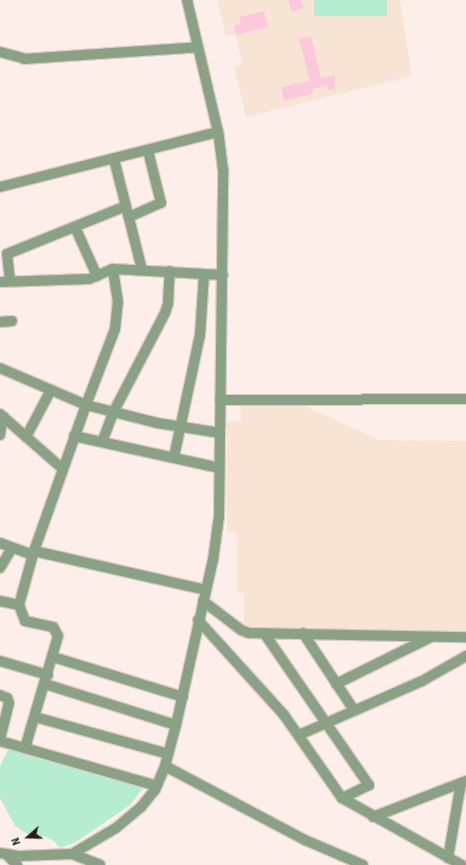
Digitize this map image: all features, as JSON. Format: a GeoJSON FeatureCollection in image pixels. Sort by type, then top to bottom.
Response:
{"type":"FeatureCollection","features":[{"type":"Feature","properties":{"kind":"street"},"geometry":{"type":"LineString","coordinates":[[72,854],[102,837],[132,815],[157,786],[165,766],[183,697],[198,620],[217,540],[220,468],[223,170],[218,132],[187,0]]}},
{"type":"Feature","properties":{"kind":"street"},"geometry":{"type":"LineString","coordinates":[[0,52],[23,59],[198,47]]}},
{"type":"Feature","properties":{"kind":"street"},"geometry":{"type":"LineString","coordinates":[[0,186],[148,151],[218,132]]}},
{"type":"Feature","properties":{"kind":"street"},"geometry":{"type":"LineString","coordinates":[[129,217],[161,203],[148,151]]}},
{"type":"Feature","properties":{"kind":"street"},"geometry":{"type":"LineString","coordinates":[[114,159],[142,270]]}},
{"type":"Feature","properties":{"kind":"street"},"geometry":{"type":"LineString","coordinates":[[126,206],[7,254],[5,282],[89,279],[113,269],[223,275]]}},
{"type":"Feature","properties":{"kind":"street"},"geometry":{"type":"LineString","coordinates":[[75,227],[97,276]]}},
{"type":"Feature","properties":{"kind":"street"},"geometry":{"type":"LineString","coordinates":[[26,748],[52,657],[57,631],[53,627],[25,621],[19,605],[33,553],[62,468],[115,329],[118,302],[113,269]]}},
{"type":"Feature","properties":{"kind":"street"},"geometry":{"type":"LineString","coordinates":[[102,442],[114,411],[134,378],[165,313],[168,304],[170,271]]}},
{"type":"Feature","properties":{"kind":"street"},"geometry":{"type":"LineString","coordinates":[[174,457],[200,335],[204,274]]}},
{"type":"Feature","properties":{"kind":"street"},"geometry":{"type":"LineString","coordinates":[[0,322],[12,321]]}},
{"type":"Feature","properties":{"kind":"street"},"geometry":{"type":"LineString","coordinates":[[0,368],[86,406],[114,411],[179,428],[220,433]]}},
{"type":"Feature","properties":{"kind":"street"},"geometry":{"type":"LineString","coordinates":[[26,436],[51,390]]}},
{"type":"Feature","properties":{"kind":"street"},"geometry":{"type":"LineString","coordinates":[[220,400],[466,399]]}},
{"type":"Feature","properties":{"kind":"street"},"geometry":{"type":"LineString","coordinates":[[1,415],[62,468]]}},
{"type":"Feature","properties":{"kind":"street"},"geometry":{"type":"LineString","coordinates":[[0,435],[1,415]]}},
{"type":"Feature","properties":{"kind":"street"},"geometry":{"type":"LineString","coordinates":[[74,436],[220,468]]}},
{"type":"Feature","properties":{"kind":"street"},"geometry":{"type":"LineString","coordinates":[[0,544],[33,553],[206,590]]}},
{"type":"Feature","properties":{"kind":"street"},"geometry":{"type":"LineString","coordinates":[[0,568],[12,548]]}},
{"type":"Feature","properties":{"kind":"street"},"geometry":{"type":"LineString","coordinates":[[0,601],[19,605]]}},
{"type":"Feature","properties":{"kind":"street"},"geometry":{"type":"LineString","coordinates":[[203,601],[240,630],[264,633],[466,637]]}},
{"type":"Feature","properties":{"kind":"street"},"geometry":{"type":"LineString","coordinates":[[198,620],[269,696],[299,735],[342,798],[373,817],[462,865]]}},
{"type":"Feature","properties":{"kind":"street"},"geometry":{"type":"LineString","coordinates":[[264,633],[369,785],[342,798]]}},
{"type":"Feature","properties":{"kind":"street"},"geometry":{"type":"LineString","coordinates":[[303,633],[354,710]]}},
{"type":"Feature","properties":{"kind":"street"},"geometry":{"type":"LineString","coordinates":[[336,684],[431,637]]}},
{"type":"Feature","properties":{"kind":"street"},"geometry":{"type":"LineString","coordinates":[[299,735],[422,681],[466,656]]}},
{"type":"Feature","properties":{"kind":"street"},"geometry":{"type":"LineString","coordinates":[[52,657],[183,697]]}},
{"type":"Feature","properties":{"kind":"street"},"geometry":{"type":"LineString","coordinates":[[0,661],[176,725]]}},
{"type":"Feature","properties":{"kind":"street"},"geometry":{"type":"LineString","coordinates":[[0,695],[7,698],[9,703],[0,740],[157,786]]}},
{"type":"Feature","properties":{"kind":"street"},"geometry":{"type":"LineString","coordinates":[[35,717],[168,754]]}},
{"type":"Feature","properties":{"kind":"street"},"geometry":{"type":"LineString","coordinates":[[165,766],[305,840],[363,865]]}},
{"type":"Feature","properties":{"kind":"street"},"geometry":{"type":"LineString","coordinates":[[373,817],[464,782]]}},
{"type":"Feature","properties":{"kind":"street"},"geometry":{"type":"LineString","coordinates":[[448,858],[464,782]]}},
{"type":"Feature","properties":{"kind":"street"},"geometry":{"type":"LineString","coordinates":[[3,853],[20,856],[72,854],[100,865]]}},
{"type":"Feature","properties":{"kind":"street"},"geometry":{"type":"LineString","coordinates":[[3,853],[17,865]]}},
{"type":"Feature","properties":{"kind":"shaded area"},"geometry":{"type":"Polygon","coordinates":[[[217,0],[400,0],[412,76],[246,117],[234,66],[242,64],[235,34],[226,36],[217,0]]]}},
{"type":"Feature","properties":{"kind":"shaded area"},"geometry":{"type":"Polygon","coordinates":[[[240,405],[303,405],[379,440],[466,441],[466,632],[244,629],[244,593],[237,592],[237,533],[227,532],[227,422],[241,421],[240,405]]]}},
{"type":"Feature","properties":{"kind":"green space"},"geometry":{"type":"Polygon","coordinates":[[[314,0],[387,0],[387,16],[314,16],[314,0]]]}},
{"type":"Feature","properties":{"kind":"green space"},"geometry":{"type":"Polygon","coordinates":[[[9,748],[144,787],[130,805],[76,842],[60,848],[53,840],[43,836],[38,840],[15,826],[0,798],[0,766],[9,748]]]}},
{"type":"Feature","properties":{"kind":"building"},"geometry":{"type":"Polygon","coordinates":[[[288,0],[301,0],[304,8],[292,12],[288,0]]]}},
{"type":"Feature","properties":{"kind":"building"},"geometry":{"type":"Polygon","coordinates":[[[264,11],[268,27],[236,35],[234,26],[241,24],[239,17],[264,11]]]}},
{"type":"Feature","properties":{"kind":"building"},"geometry":{"type":"Polygon","coordinates":[[[311,36],[321,78],[335,75],[335,89],[328,90],[327,85],[312,89],[313,94],[284,101],[281,87],[310,81],[299,39],[311,36]]]}}]}
